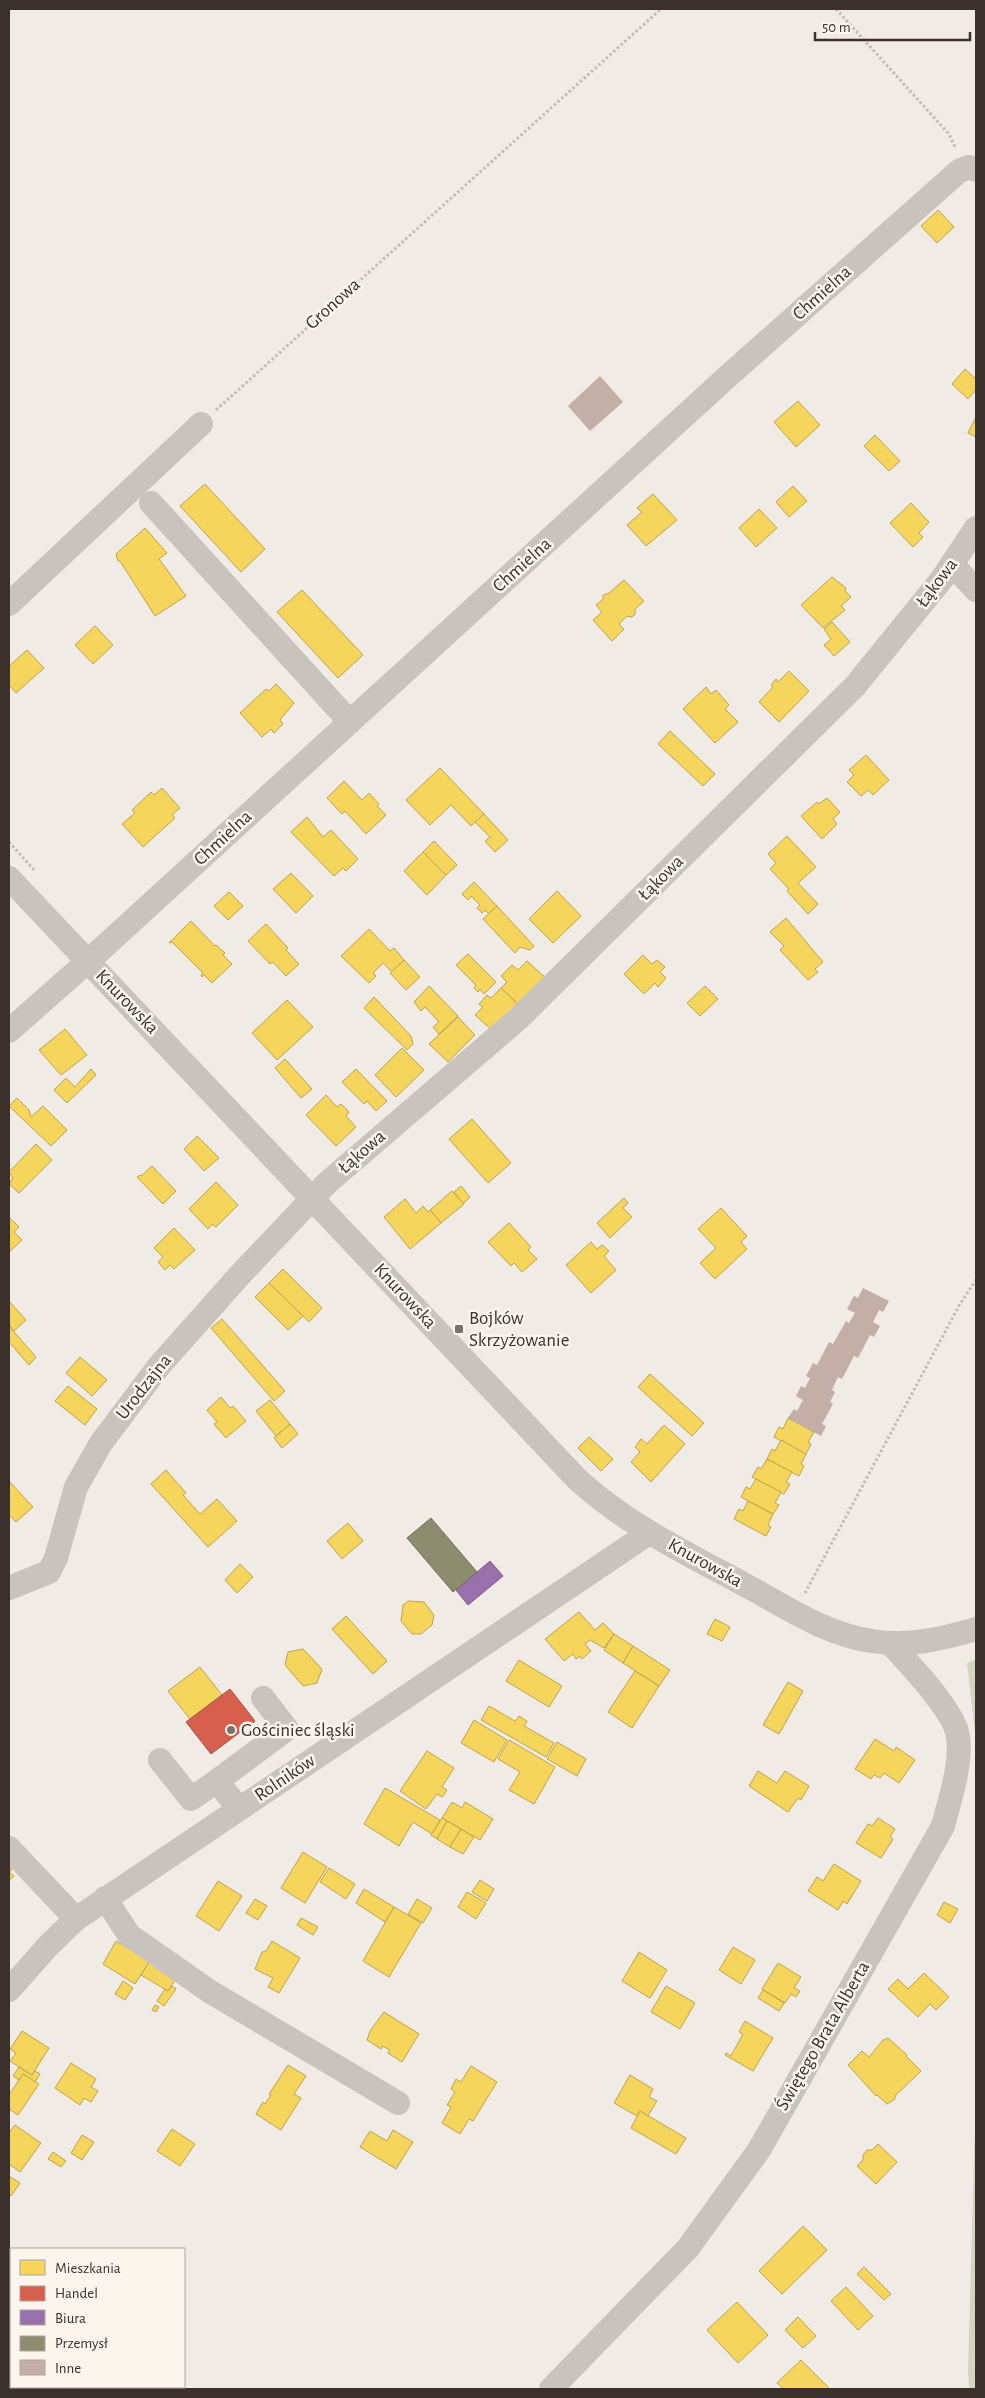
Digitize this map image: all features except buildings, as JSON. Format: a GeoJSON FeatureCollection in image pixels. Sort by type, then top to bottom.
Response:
{"type":"FeatureCollection","features":[{"type":"Feature","properties":{"kind":"street","name":"Chmielna"},"geometry":{"type":"LineString","coordinates":[[9,1031],[727,377],[966,170]]}},
{"type":"Feature","properties":{"kind":"street"},"geometry":{"type":"LineString","coordinates":[[9,604],[201,424]]}},
{"type":"Feature","properties":{"kind":"street"},"geometry":{"type":"LineString","coordinates":[[151,503],[350,722]]}},
{"type":"Feature","properties":{"kind":"street","name":"Łąkowa"},"geometry":{"type":"LineString","coordinates":[[312,1197],[518,1019],[848,693],[952,564],[976,528]]}},
{"type":"Feature","properties":{"kind":"street"},"geometry":{"type":"LineString","coordinates":[[952,564],[976,590]]}},
{"type":"Feature","properties":{"kind":"street","name":"Knurowska"},"geometry":{"type":"LineString","coordinates":[[9,878],[577,1479],[612,1509],[649,1533],[795,1612],[851,1637],[891,1644],[916,1643],[949,1637],[976,1629]]}},
{"type":"Feature","properties":{"kind":"street","name":"Urodzajna"},"geometry":{"type":"LineString","coordinates":[[9,1588],[49,1572],[56,1558],[76,1487],[101,1443],[159,1366],[312,1197]]}},
{"type":"Feature","properties":{"kind":"street","name":"Rolników"},"geometry":{"type":"LineString","coordinates":[[9,1990],[48,1945],[76,1919],[105,1898],[649,1533]]}},
{"type":"Feature","properties":{"kind":"street","name":"Świętego Brata Alberta"},"geometry":{"type":"LineString","coordinates":[[551,2389],[688,2248],[758,2150],[943,1826],[956,1776],[958,1735],[943,1704],[891,1644]]}},
{"type":"Feature","properties":{"kind":"street"},"geometry":{"type":"LineString","coordinates":[[160,1760],[191,1799],[287,1729],[263,1698]]}},
{"type":"Feature","properties":{"kind":"street"},"geometry":{"type":"LineString","coordinates":[[217,1781],[239,1809]]}},
{"type":"Feature","properties":{"kind":"street"},"geometry":{"type":"LineString","coordinates":[[9,1848],[76,1919]]}},
{"type":"Feature","properties":{"kind":"street"},"geometry":{"type":"LineString","coordinates":[[105,1898],[129,1936],[209,1991],[398,2103]]}},
{"type":"Feature","properties":{"kind":"path","name":"Gronowa"},"geometry":{"type":"LineString","coordinates":[[201,424],[661,9]]}},
{"type":"Feature","properties":{"kind":"path"},"geometry":{"type":"LineString","coordinates":[[836,9],[949,134],[966,170]]}},
{"type":"Feature","properties":{"kind":"path"},"geometry":{"type":"LineString","coordinates":[[795,1612],[960,1304],[976,1280]]}},
{"type":"Feature","properties":{"kind":"green space"},"geometry":{"type":"Polygon","coordinates":[[[976,1659],[976,1742],[967,1663],[976,1659]]]}},
{"type":"Feature","properties":{"kind":"green space"},"geometry":{"type":"Polygon","coordinates":[[[976,2088],[976,2389],[969,2389],[968,2371],[976,2088]]]}},
{"type":"Feature","properties":{"kind":"place","name":"Bojków Skrzyżowanie"},"geometry":{"type":"Point","coordinates":[459,1329]}},
{"type":"Feature","properties":{"kind":"place","name":"Gościniec śląski"},"geometry":{"type":"Point","coordinates":[231,1730]}}]}
